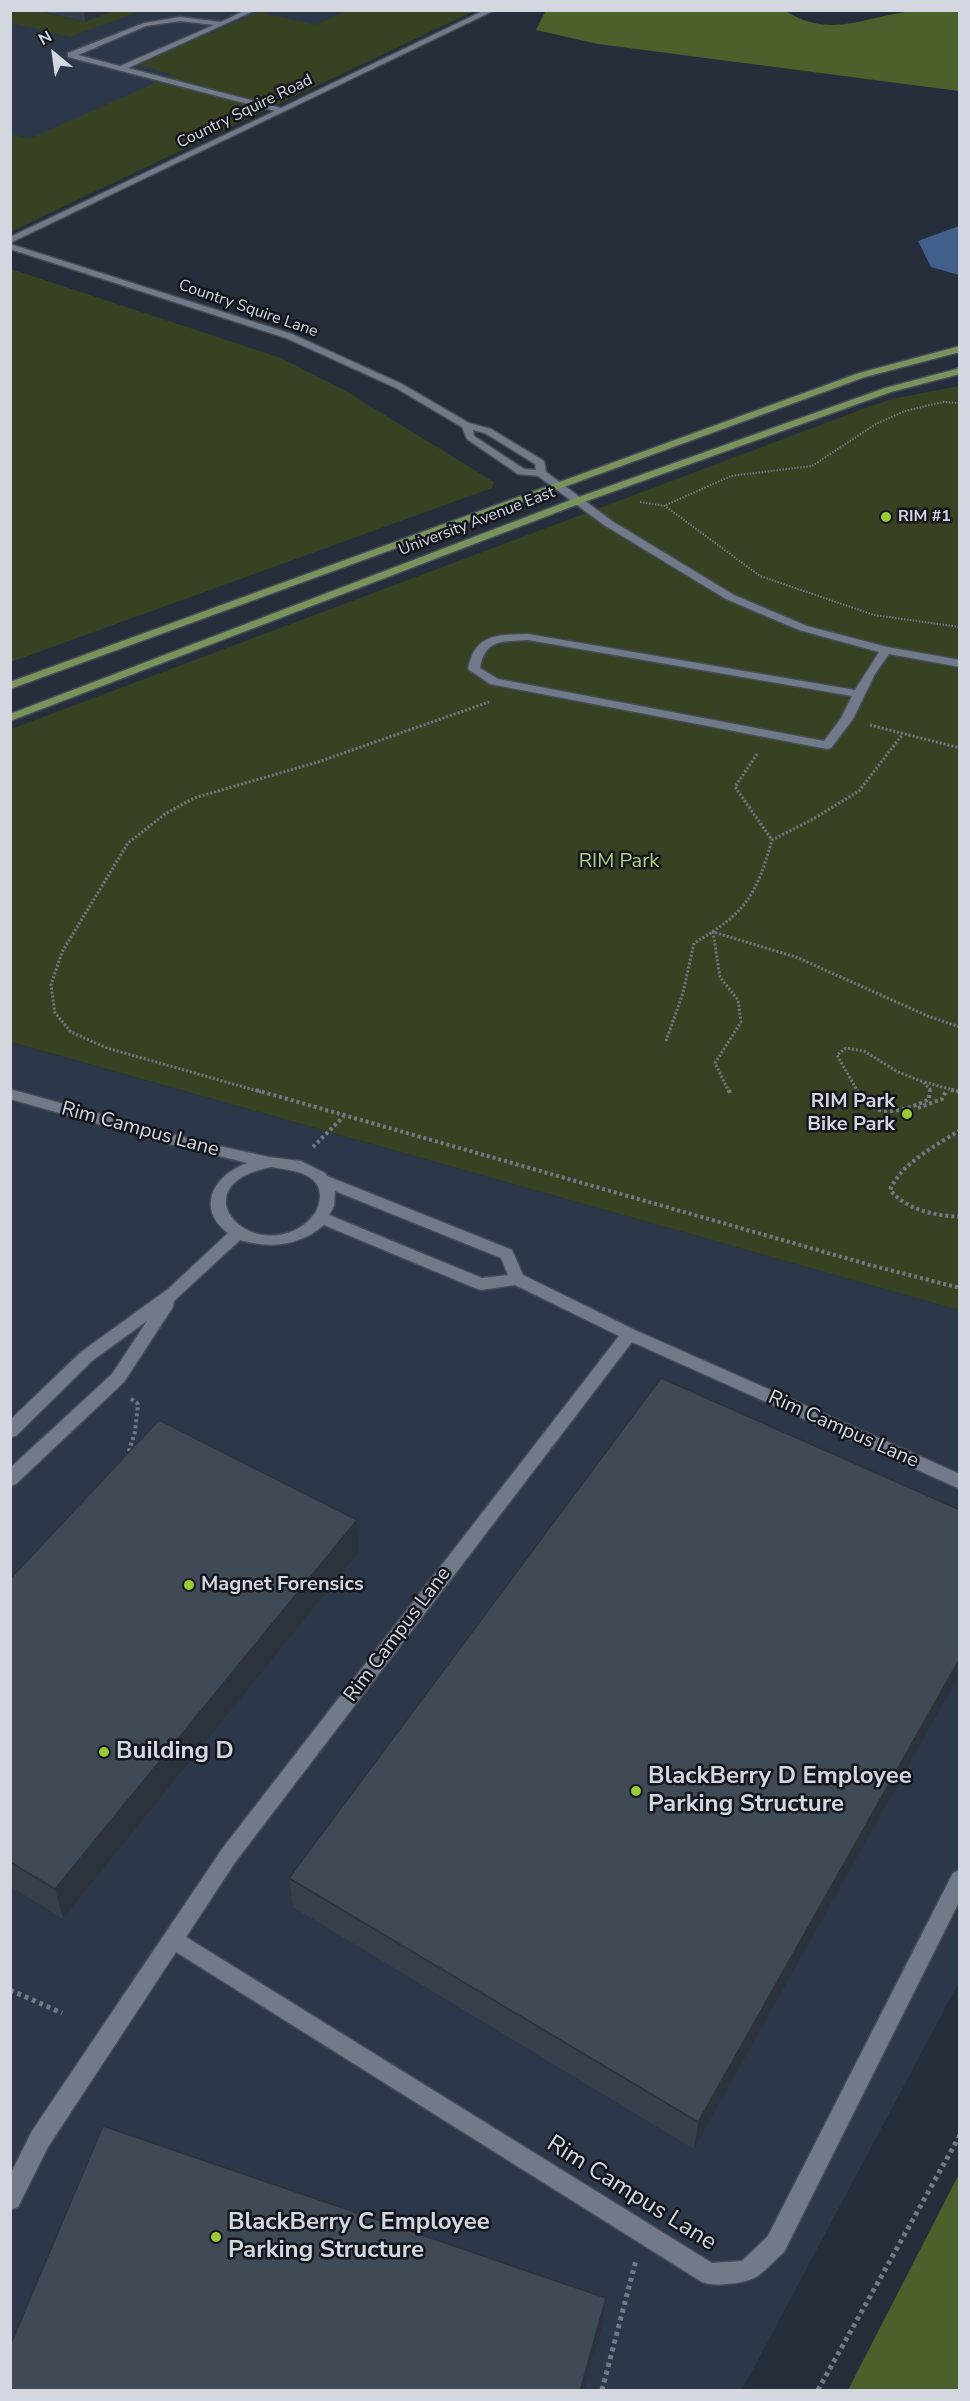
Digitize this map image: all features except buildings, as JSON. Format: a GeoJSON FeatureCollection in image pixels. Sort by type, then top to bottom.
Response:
{"type":"FeatureCollection","features":[{"type":"Feature","properties":{"kind":"main road","name":"University Avenue East"},"geometry":{"type":"LineString","coordinates":[[10,686],[862,375],[960,349]]}},
{"type":"Feature","properties":{"kind":"main road","name":"University Avenue East"},"geometry":{"type":"LineString","coordinates":[[10,718],[580,500],[888,390],[960,371]]}},
{"type":"Feature","properties":{"kind":"street"},"geometry":{"type":"LineString","coordinates":[[121,68],[253,10]]}},
{"type":"Feature","properties":{"kind":"street","name":"Country Squire Road"},"geometry":{"type":"LineString","coordinates":[[10,241],[492,10]]}},
{"type":"Feature","properties":{"kind":"street"},"geometry":{"type":"LineString","coordinates":[[222,24],[194,17],[158,19],[71,55],[282,111]]}},
{"type":"Feature","properties":{"kind":"street","name":"Country Squire Lane"},"geometry":{"type":"LineString","coordinates":[[10,246],[289,336],[399,386],[466,425],[488,431],[540,463],[541,473]]}},
{"type":"Feature","properties":{"kind":"street","name":"Country Squire Lane"},"geometry":{"type":"LineString","coordinates":[[466,425],[470,437],[522,472],[541,473],[580,500]]}},
{"type":"Feature","properties":{"kind":"street"},"geometry":{"type":"LineString","coordinates":[[580,500],[608,522],[730,597],[803,628],[886,650],[960,664]]}},
{"type":"Feature","properties":{"kind":"street"},"geometry":{"type":"LineString","coordinates":[[859,694],[528,637],[493,639],[477,653],[474,669],[494,682],[526,689],[826,745],[847,719],[869,674],[886,650]]}},
{"type":"Feature","properties":{"kind":"street","name":"Rim Campus Lane"},"geometry":{"type":"LineString","coordinates":[[10,1094],[227,1154],[271,1162]]}},
{"type":"Feature","properties":{"kind":"street"},"geometry":{"type":"LineString","coordinates":[[271,1162],[301,1166],[313,1171],[329,1192],[329,1205],[322,1218],[310,1229],[294,1237],[274,1241],[255,1239],[238,1233],[222,1219],[218,1210],[220,1191],[226,1182],[240,1171],[271,1162]]}},
{"type":"Feature","properties":{"kind":"street"},"geometry":{"type":"LineString","coordinates":[[322,1180],[507,1254],[517,1279],[481,1284],[322,1218]]}},
{"type":"Feature","properties":{"kind":"street"},"geometry":{"type":"LineString","coordinates":[[10,1431],[87,1356],[174,1293],[238,1233]]}},
{"type":"Feature","properties":{"kind":"street","name":"Rim Campus Lane"},"geometry":{"type":"LineString","coordinates":[[517,1279],[628,1334],[960,1482]]}},
{"type":"Feature","properties":{"kind":"street"},"geometry":{"type":"LineString","coordinates":[[10,1479],[118,1378],[174,1293]]}},
{"type":"Feature","properties":{"kind":"street","name":"Rim Campus Lane"},"geometry":{"type":"LineString","coordinates":[[10,2199],[40,2139],[230,1855],[628,1334]]}},
{"type":"Feature","properties":{"kind":"street","name":"Rim Campus Lane"},"geometry":{"type":"LineString","coordinates":[[174,1940],[710,2274],[747,2272],[776,2244],[960,1879]]}},
{"type":"Feature","properties":{"kind":"path"},"geometry":{"type":"LineString","coordinates":[[960,403],[943,402],[905,411],[876,424],[812,466],[731,476],[665,506],[760,576],[874,615],[960,627]]}},
{"type":"Feature","properties":{"kind":"path"},"geometry":{"type":"LineString","coordinates":[[526,689],[318,762],[194,798],[165,814],[128,843],[62,952],[51,985],[55,1013],[71,1032],[107,1048],[870,1265],[960,1288]]}},
{"type":"Feature","properties":{"kind":"path"},"geometry":{"type":"LineString","coordinates":[[847,719],[902,735],[960,748]]}},
{"type":"Feature","properties":{"kind":"path"},"geometry":{"type":"LineString","coordinates":[[769,734],[735,787],[772,840]]}},
{"type":"Feature","properties":{"kind":"path"},"geometry":{"type":"LineString","coordinates":[[666,1041],[683,993],[694,943],[713,932],[736,913],[756,889],[772,840],[813,819],[859,791],[902,735]]}},
{"type":"Feature","properties":{"kind":"path"},"geometry":{"type":"LineString","coordinates":[[713,932],[745,939],[790,956],[845,977],[936,1021],[960,1026]]}},
{"type":"Feature","properties":{"kind":"path"},"geometry":{"type":"LineString","coordinates":[[713,932],[720,977],[738,1000],[741,1022],[715,1063],[729,1093]]}},
{"type":"Feature","properties":{"kind":"path"},"geometry":{"type":"LineString","coordinates":[[946,1091],[942,1099],[915,1108],[880,1111],[870,1107],[862,1100],[837,1055],[846,1048],[857,1048],[898,1072],[923,1082],[934,1082],[946,1091],[960,1092]]}},
{"type":"Feature","properties":{"kind":"path"},"geometry":{"type":"LineString","coordinates":[[915,1108],[929,1099],[930,1089],[923,1082]]}},
{"type":"Feature","properties":{"kind":"path"},"geometry":{"type":"LineString","coordinates":[[313,1147],[345,1116]]}},
{"type":"Feature","properties":{"kind":"path"},"geometry":{"type":"LineString","coordinates":[[960,1130],[900,1174],[891,1182],[890,1190],[897,1199],[926,1213],[960,1216]]}},
{"type":"Feature","properties":{"kind":"path"},"geometry":{"type":"LineString","coordinates":[[126,1459],[135,1432],[138,1404],[129,1397]]}},
{"type":"Feature","properties":{"kind":"path"},"geometry":{"type":"LineString","coordinates":[[10,1990],[62,2013]]}},
{"type":"Feature","properties":{"kind":"path"},"geometry":{"type":"LineString","coordinates":[[818,2391],[960,2135]]}},
{"type":"Feature","properties":{"kind":"path"},"geometry":{"type":"LineString","coordinates":[[602,2391],[638,2254]]}},
{"type":"Feature","properties":{"kind":"shaded area"},"geometry":{"type":"Polygon","coordinates":[[[15,11],[419,11],[11,149],[11,22],[15,11]]]}},
{"type":"Feature","properties":{"kind":"shaded area"},"geometry":{"type":"Polygon","coordinates":[[[10,1042],[959,1310],[959,1982],[742,2390],[11,2390],[10,1042]]]}},
{"type":"Feature","properties":{"kind":"green space"},"geometry":{"type":"Polygon","coordinates":[[[546,10],[785,11],[818,24],[833,25],[912,11],[959,11],[959,91],[598,44],[536,30],[546,10]]]}},
{"type":"Feature","properties":{"kind":"green space"},"geometry":{"type":"Polygon","coordinates":[[[11,11],[39,11],[85,22],[114,11],[140,11],[70,37],[15,24],[11,26],[11,11]]]}},
{"type":"Feature","properties":{"kind":"green space"},"geometry":{"type":"Polygon","coordinates":[[[346,11],[474,11],[10,232],[10,134],[29,139],[173,75],[137,64],[260,12],[316,25],[346,11]]]}},
{"type":"Feature","properties":{"kind":"green space"},"geometry":{"type":"Polygon","coordinates":[[[11,269],[281,358],[344,390],[494,482],[492,488],[11,662],[11,269]]]}},
{"type":"Feature","properties":{"kind":"green space","name":"RIM Park"},"geometry":{"type":"Polygon","coordinates":[[[959,386],[959,1310],[11,1042],[11,729],[871,406],[892,399],[959,386]]]}},
{"type":"Feature","properties":{"kind":"green space"},"geometry":{"type":"Polygon","coordinates":[[[959,2174],[959,2390],[848,2390],[959,2174]]]}},
{"type":"Feature","properties":{"kind":"water"},"geometry":{"type":"Polygon","coordinates":[[[959,226],[959,275],[931,267],[918,241],[959,226]]]}},
{"type":"Feature","properties":{"kind":"place","name":"RIM #1"},"geometry":{"type":"Point","coordinates":[886,517]}},
{"type":"Feature","properties":{"kind":"place","name":"RIM Park Bike Park"},"geometry":{"type":"Point","coordinates":[907,1114]}},
{"type":"Feature","properties":{"kind":"place","name":"Magnet Forensics"},"geometry":{"type":"Point","coordinates":[189,1585]}},
{"type":"Feature","properties":{"kind":"place","name":"Building D"},"geometry":{"type":"Point","coordinates":[104,1752]}},
{"type":"Feature","properties":{"kind":"place","name":"BlackBerry D Employee Parking Structure"},"geometry":{"type":"Point","coordinates":[636,1791]}},
{"type":"Feature","properties":{"kind":"place","name":"BlackBerry C Employee Parking Structure"},"geometry":{"type":"Point","coordinates":[216,2237]}}]}
